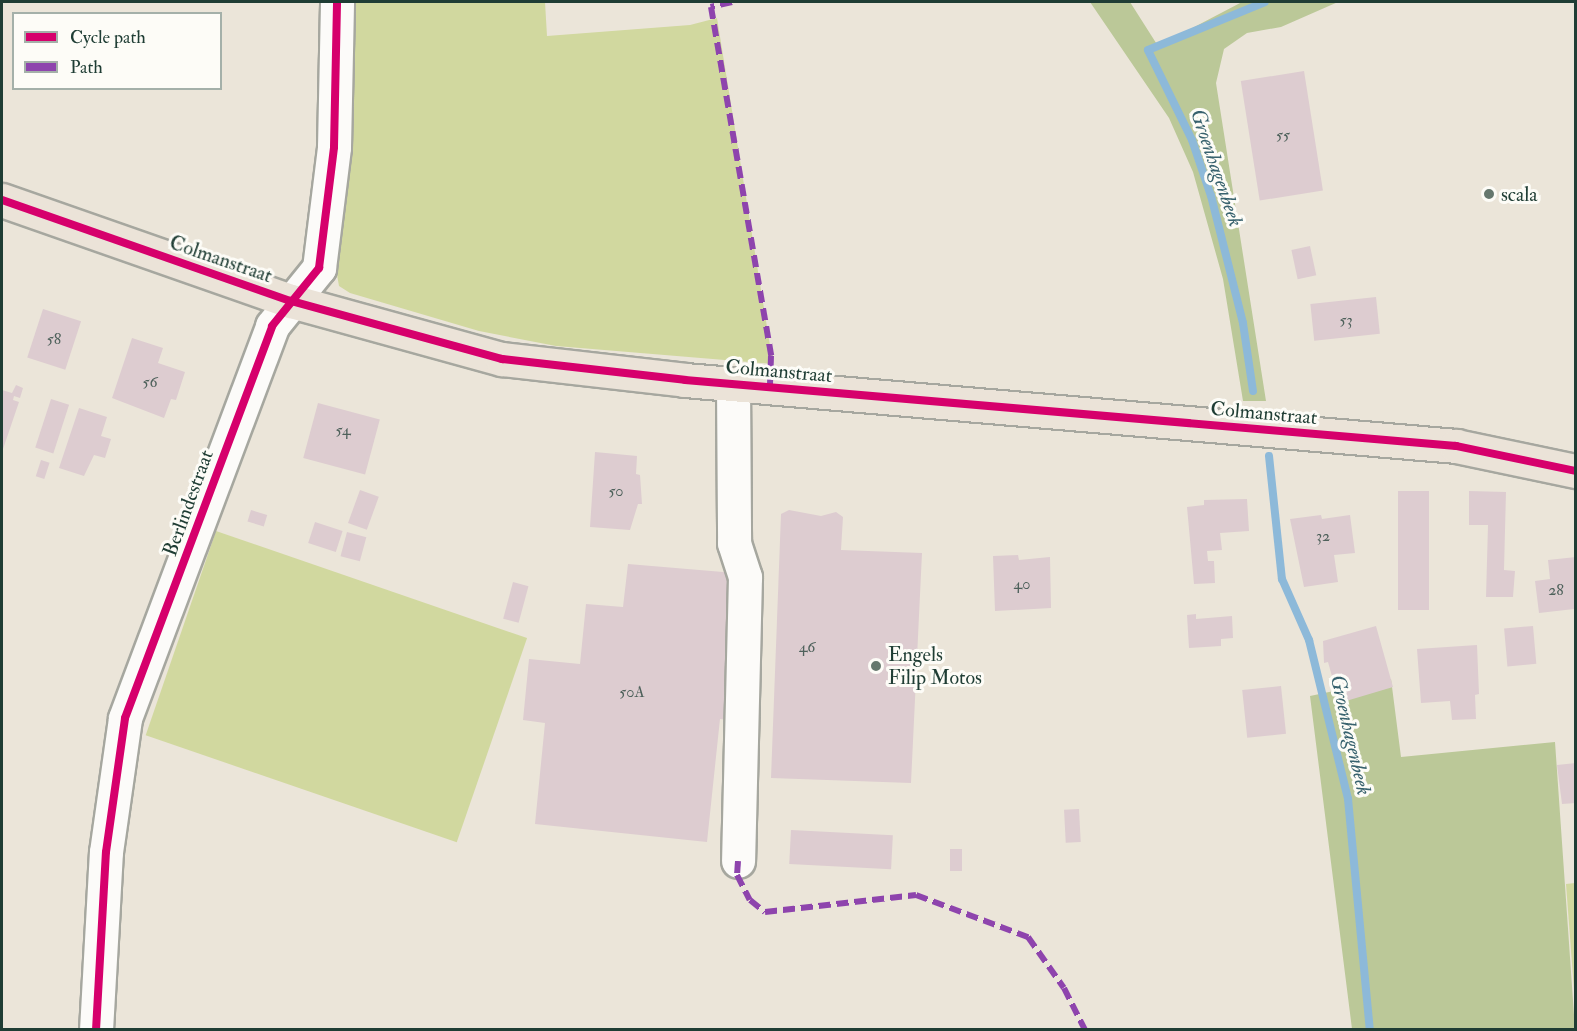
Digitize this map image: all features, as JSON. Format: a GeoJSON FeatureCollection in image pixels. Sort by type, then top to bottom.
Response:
{"type":"FeatureCollection","features":[{"type":"Feature","properties":{"kind":"main road","name":"Colmanstraat"},"geometry":{"type":"LineString","coordinates":[[2,201],[291,301],[502,359],[733,384],[1456,446],[1575,471]]}},
{"type":"Feature","properties":{"kind":"street","name":"Berlindestraat"},"geometry":{"type":"LineString","coordinates":[[96,1029],[106,852],[125,718],[272,326],[319,268],[334,147],[337,2]]}},
{"type":"Feature","properties":{"kind":"street"},"geometry":{"type":"LineString","coordinates":[[733,384],[734,543],[745,577],[738,861]]}},
{"type":"Feature","properties":{"kind":"green space"},"geometry":{"type":"Polygon","coordinates":[[[350,2],[545,2],[547,36],[690,25],[717,18],[773,364],[556,346],[479,331],[350,293],[339,286],[336,269],[350,2]]]}},
{"type":"Feature","properties":{"kind":"green space"},"geometry":{"type":"Polygon","coordinates":[[[1090,2],[1130,2],[1158,46],[1242,2],[1338,2],[1281,27],[1247,33],[1224,49],[1216,83],[1266,401],[1243,401],[1223,279],[1193,172],[1169,118],[1090,2]]]}},
{"type":"Feature","properties":{"kind":"green space"},"geometry":{"type":"Polygon","coordinates":[[[216,531],[527,638],[457,842],[146,735],[216,531]]]}},
{"type":"Feature","properties":{"kind":"green space"},"geometry":{"type":"Polygon","coordinates":[[[1391,679],[1401,757],[1555,742],[1575,1029],[1352,1029],[1310,696],[1391,679]]]}},
{"type":"Feature","properties":{"kind":"green space"},"geometry":{"type":"Polygon","coordinates":[[[1576,883],[1575,1003],[1566,884],[1576,883]]]}},
{"type":"Feature","properties":{"kind":"building"},"geometry":{"type":"Polygon","coordinates":[[[1304,71],[1323,191],[1260,201],[1241,81],[1304,71]]]}},
{"type":"Feature","properties":{"kind":"building"},"geometry":{"type":"Polygon","coordinates":[[[1310,246],[1316,275],[1298,279],[1291,250],[1310,246]]]}},
{"type":"Feature","properties":{"kind":"building"},"geometry":{"type":"Polygon","coordinates":[[[1376,297],[1380,334],[1314,341],[1310,304],[1376,297]]]}},
{"type":"Feature","properties":{"kind":"building"},"geometry":{"type":"Polygon","coordinates":[[[43,309],[81,321],[65,370],[27,358],[43,309]]]}},
{"type":"Feature","properties":{"kind":"building"},"geometry":{"type":"Polygon","coordinates":[[[132,338],[163,348],[158,363],[185,372],[176,400],[171,399],[164,418],[112,398],[132,338]]]}},
{"type":"Feature","properties":{"kind":"building"},"geometry":{"type":"Polygon","coordinates":[[[16,385],[23,388],[20,398],[14,396],[13,400],[19,402],[2,452],[2,390],[12,393],[16,385]]]}},
{"type":"Feature","properties":{"kind":"building"},"geometry":{"type":"Polygon","coordinates":[[[51,399],[69,405],[53,453],[35,448],[51,399]]]}},
{"type":"Feature","properties":{"kind":"building"},"geometry":{"type":"Polygon","coordinates":[[[318,403],[380,420],[365,475],[303,458],[318,403]]]}},
{"type":"Feature","properties":{"kind":"building"},"geometry":{"type":"Polygon","coordinates":[[[79,408],[107,417],[101,436],[111,439],[105,458],[94,455],[84,476],[59,468],[79,408]]]}},
{"type":"Feature","properties":{"kind":"building"},"geometry":{"type":"Polygon","coordinates":[[[595,452],[637,456],[636,474],[640,475],[642,504],[638,504],[630,530],[590,527],[595,452]]]}},
{"type":"Feature","properties":{"kind":"building"},"geometry":{"type":"Polygon","coordinates":[[[41,460],[50,463],[44,479],[36,476],[41,460]]]}},
{"type":"Feature","properties":{"kind":"building"},"geometry":{"type":"Polygon","coordinates":[[[360,490],[379,497],[367,530],[348,523],[360,490]]]}},
{"type":"Feature","properties":{"kind":"building"},"geometry":{"type":"Polygon","coordinates":[[[1398,491],[1429,491],[1429,610],[1398,610],[1398,491]]]}},
{"type":"Feature","properties":{"kind":"building"},"geometry":{"type":"Polygon","coordinates":[[[1469,491],[1506,492],[1504,570],[1515,571],[1513,597],[1486,597],[1488,525],[1469,525],[1469,491]]]}},
{"type":"Feature","properties":{"kind":"building"},"geometry":{"type":"Polygon","coordinates":[[[1247,499],[1249,531],[1220,533],[1222,550],[1207,551],[1208,561],[1214,561],[1215,583],[1194,584],[1187,507],[1204,505],[1204,500],[1247,499]]]}},
{"type":"Feature","properties":{"kind":"building"},"geometry":{"type":"Polygon","coordinates":[[[251,510],[267,515],[264,526],[247,521],[251,510]]]}},
{"type":"Feature","properties":{"kind":"building"},"geometry":{"type":"Polygon","coordinates":[[[789,510],[821,516],[836,512],[843,517],[841,550],[922,553],[911,783],[771,778],[781,514],[789,510]]]}},
{"type":"Feature","properties":{"kind":"building"},"geometry":{"type":"Polygon","coordinates":[[[1321,515],[1322,519],[1350,515],[1355,553],[1334,555],[1338,582],[1304,587],[1290,519],[1321,515]]]}},
{"type":"Feature","properties":{"kind":"building"},"geometry":{"type":"Polygon","coordinates":[[[315,522],[343,531],[336,552],[308,543],[315,522]]]}},
{"type":"Feature","properties":{"kind":"building"},"geometry":{"type":"Polygon","coordinates":[[[347,532],[366,537],[360,561],[341,556],[347,532]]]}},
{"type":"Feature","properties":{"kind":"building"},"geometry":{"type":"Polygon","coordinates":[[[1018,555],[1019,560],[1050,557],[1051,608],[995,611],[993,556],[1018,555]]]}},
{"type":"Feature","properties":{"kind":"building"},"geometry":{"type":"Polygon","coordinates":[[[1576,557],[1574,609],[1539,613],[1535,581],[1550,579],[1548,560],[1576,557]]]}},
{"type":"Feature","properties":{"kind":"building"},"geometry":{"type":"Polygon","coordinates":[[[628,564],[735,573],[736,721],[720,719],[707,842],[535,824],[545,723],[523,720],[529,659],[580,664],[586,604],[623,607],[628,564]]]}},
{"type":"Feature","properties":{"kind":"building"},"geometry":{"type":"Polygon","coordinates":[[[513,582],[528,586],[519,623],[503,619],[513,582]]]}},
{"type":"Feature","properties":{"kind":"building"},"geometry":{"type":"Polygon","coordinates":[[[1196,614],[1196,619],[1232,616],[1233,638],[1221,639],[1221,646],[1189,648],[1187,615],[1196,614]]]}},
{"type":"Feature","properties":{"kind":"building"},"geometry":{"type":"Polygon","coordinates":[[[1376,626],[1393,687],[1346,701],[1342,685],[1335,687],[1328,662],[1324,663],[1323,641],[1376,626]]]}},
{"type":"Feature","properties":{"kind":"building"},"geometry":{"type":"Polygon","coordinates":[[[1533,626],[1536,664],[1507,666],[1504,629],[1533,626]]]}},
{"type":"Feature","properties":{"kind":"building"},"geometry":{"type":"Polygon","coordinates":[[[1477,645],[1479,694],[1475,695],[1476,719],[1452,720],[1450,701],[1421,703],[1417,649],[1477,645]]]}},
{"type":"Feature","properties":{"kind":"building"},"geometry":{"type":"Polygon","coordinates":[[[1281,686],[1286,734],[1247,738],[1242,690],[1281,686]]]}},
{"type":"Feature","properties":{"kind":"building"},"geometry":{"type":"Polygon","coordinates":[[[1576,763],[1576,803],[1562,804],[1557,765],[1576,763]]]}},
{"type":"Feature","properties":{"kind":"building"},"geometry":{"type":"Polygon","coordinates":[[[1079,809],[1081,842],[1066,843],[1064,810],[1079,809]]]}},
{"type":"Feature","properties":{"kind":"building"},"geometry":{"type":"Polygon","coordinates":[[[791,830],[893,835],[891,869],[789,864],[791,830]]]}},
{"type":"Feature","properties":{"kind":"building"},"geometry":{"type":"Polygon","coordinates":[[[950,849],[962,849],[962,871],[950,871],[950,849]]]}},
{"type":"Feature","properties":{"kind":"waterway","name":"Groenhagenbeek"},"geometry":{"type":"LineString","coordinates":[[1253,391],[1243,323],[1211,196],[1192,140],[1148,50],[1265,2]]}},
{"type":"Feature","properties":{"kind":"waterway","name":"Groenhagenbeek"},"geometry":{"type":"LineString","coordinates":[[1269,456],[1282,579],[1309,640],[1348,799],[1370,1030]]}},
{"type":"Feature","properties":{"kind":"marked path"},"geometry":{"type":"LineString","coordinates":[[732,2],[711,7],[771,356],[770,387]]}},
{"type":"Feature","properties":{"kind":"marked path"},"geometry":{"type":"LineString","coordinates":[[738,861],[737,875],[750,900],[765,912],[916,895],[1028,937],[1064,988],[1085,1030]]}},
{"type":"Feature","properties":{"kind":"cycle path"},"geometry":{"type":"LineString","coordinates":[[96,1030],[106,852],[125,718],[272,326],[319,268],[334,147],[337,2]]}},
{"type":"Feature","properties":{"kind":"cycle path"},"geometry":{"type":"LineString","coordinates":[[2,200],[291,301],[502,359],[685,380],[1456,446],[1576,471]]}},
{"type":"Feature","properties":{"kind":"place","name":"scala"},"geometry":{"type":"Point","coordinates":[1489,194]}},
{"type":"Feature","properties":{"kind":"place","name":"Engels Filip Motos"},"geometry":{"type":"Point","coordinates":[876,666]}}]}
